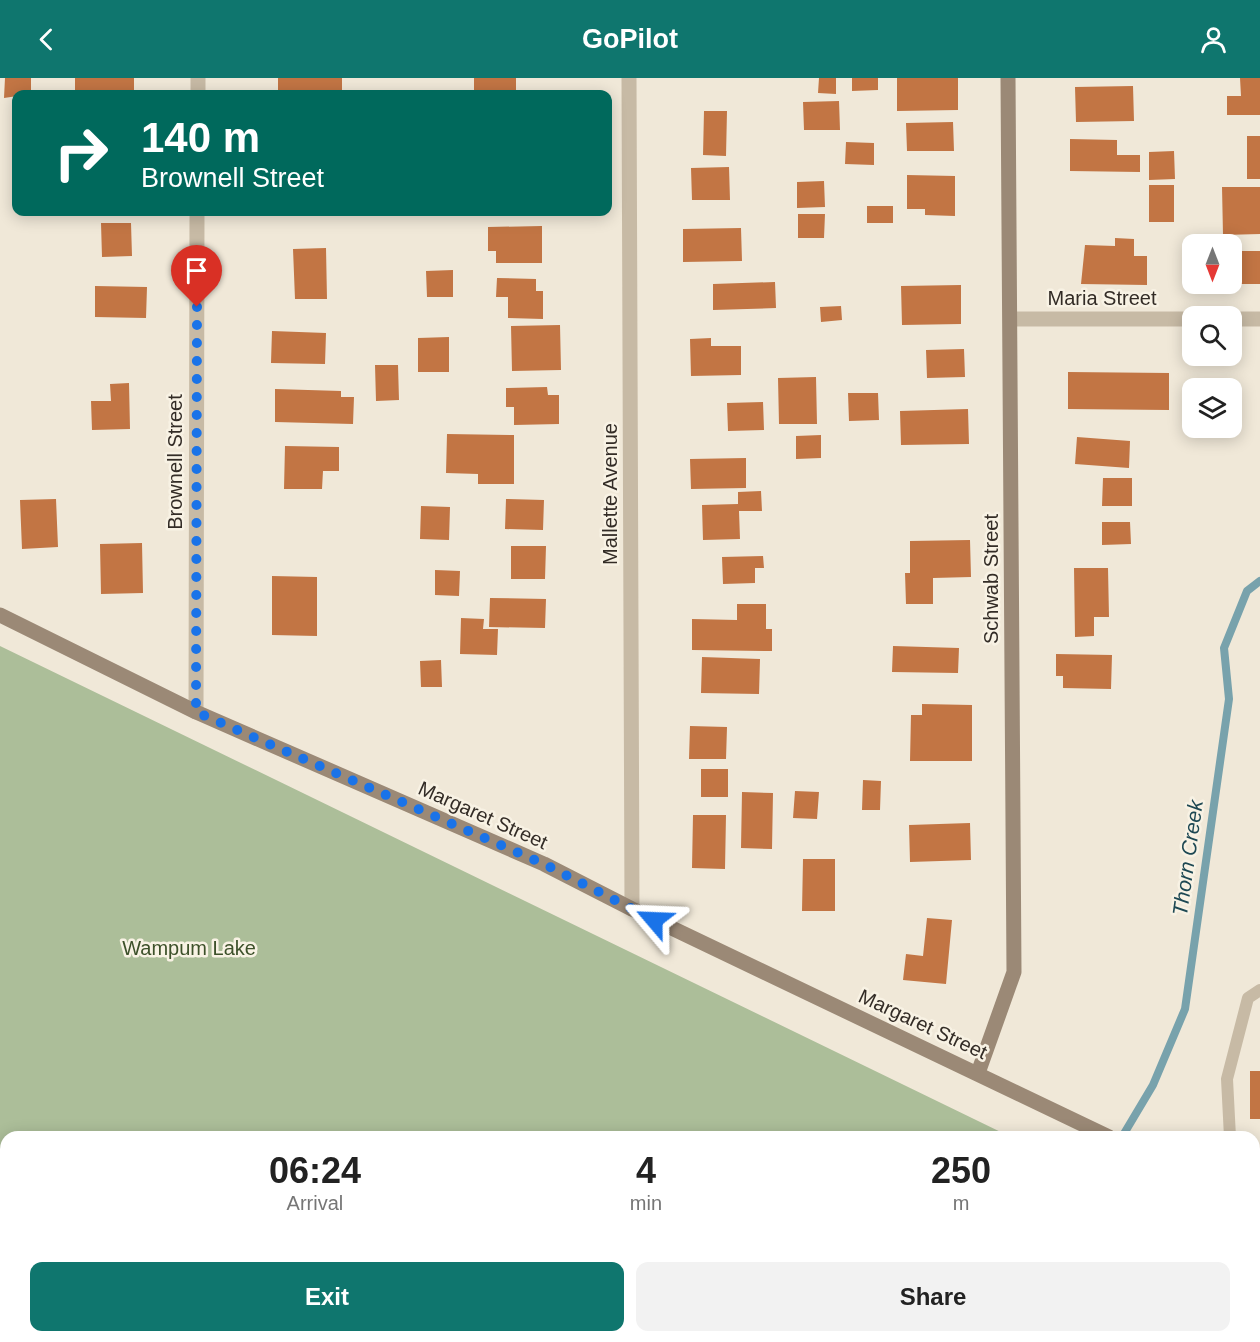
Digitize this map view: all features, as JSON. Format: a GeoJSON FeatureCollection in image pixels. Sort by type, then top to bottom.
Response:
{"type":"FeatureCollection","features":[{"type":"Feature","properties":{"kind":"street","name":"Mallette Avenue"},"geometry":{"type":"LineString","coordinates":[[629,78],[632,909]]}},
{"type":"Feature","properties":{"kind":"street","name":"Schwab Street"},"geometry":{"type":"LineString","coordinates":[[978,1073],[1014,972],[1012,319],[1008,78]]}},
{"type":"Feature","properties":{"kind":"street","name":"Brownell Street"},"geometry":{"type":"LineString","coordinates":[[196,712],[197,216]]}},
{"type":"Feature","properties":{"kind":"street","name":"Maria Street"},"geometry":{"type":"LineString","coordinates":[[1012,319],[1182,319]]}},
{"type":"Feature","properties":{"kind":"street"},"geometry":{"type":"LineString","coordinates":[[1242,319],[1260,319]]}},
{"type":"Feature","properties":{"kind":"street","name":"Margaret Street"},"geometry":{"type":"LineString","coordinates":[[0,615],[196,712],[544,864],[632,909],[1097,1131]]}},
{"type":"Feature","properties":{"kind":"lane"},"geometry":{"type":"LineString","coordinates":[[1230,1131],[1227,1079],[1248,998],[1260,990]]}},
{"type":"Feature","properties":{"kind":"green space","name":"Wampum Lake"},"geometry":{"type":"Polygon","coordinates":[[[0,646],[999,1131],[0,1131],[0,646]]]}},
{"type":"Feature","properties":{"kind":"building"},"geometry":{"type":"Polygon","coordinates":[[[5,78],[31,78],[31,90],[12,90],[12,97],[4,98],[5,78]]]}},
{"type":"Feature","properties":{"kind":"building"},"geometry":{"type":"Polygon","coordinates":[[[75,78],[134,78],[134,90],[75,90],[75,78]]]}},
{"type":"Feature","properties":{"kind":"building"},"geometry":{"type":"Polygon","coordinates":[[[278,78],[342,78],[342,90],[278,90],[278,78]]]}},
{"type":"Feature","properties":{"kind":"building"},"geometry":{"type":"Polygon","coordinates":[[[474,78],[516,78],[516,90],[474,90],[474,78]]]}},
{"type":"Feature","properties":{"kind":"building"},"geometry":{"type":"Polygon","coordinates":[[[819,78],[836,78],[836,94],[818,93],[819,78]]]}},
{"type":"Feature","properties":{"kind":"building"},"geometry":{"type":"Polygon","coordinates":[[[852,78],[878,78],[878,90],[852,91],[852,78]]]}},
{"type":"Feature","properties":{"kind":"building"},"geometry":{"type":"Polygon","coordinates":[[[897,78],[958,78],[958,110],[897,111],[897,78]]]}},
{"type":"Feature","properties":{"kind":"building"},"geometry":{"type":"Polygon","coordinates":[[[1240,78],[1260,78],[1260,115],[1227,115],[1227,96],[1241,96],[1240,78]]]}},
{"type":"Feature","properties":{"kind":"building"},"geometry":{"type":"Polygon","coordinates":[[[1133,86],[1134,121],[1076,122],[1075,87],[1133,86]]]}},
{"type":"Feature","properties":{"kind":"building"},"geometry":{"type":"Polygon","coordinates":[[[839,101],[840,130],[804,130],[803,102],[839,101]]]}},
{"type":"Feature","properties":{"kind":"building"},"geometry":{"type":"Polygon","coordinates":[[[704,111],[727,111],[726,156],[703,155],[704,111]]]}},
{"type":"Feature","properties":{"kind":"building"},"geometry":{"type":"Polygon","coordinates":[[[953,122],[954,151],[907,151],[906,123],[953,122]]]}},
{"type":"Feature","properties":{"kind":"building"},"geometry":{"type":"Polygon","coordinates":[[[1247,136],[1260,136],[1260,179],[1247,179],[1247,136]]]}},
{"type":"Feature","properties":{"kind":"building"},"geometry":{"type":"Polygon","coordinates":[[[1070,139],[1117,140],[1117,155],[1140,155],[1140,172],[1070,171],[1070,139]]]}},
{"type":"Feature","properties":{"kind":"building"},"geometry":{"type":"Polygon","coordinates":[[[846,142],[874,143],[874,165],[845,164],[846,142]]]}},
{"type":"Feature","properties":{"kind":"building"},"geometry":{"type":"Polygon","coordinates":[[[1174,151],[1175,179],[1149,180],[1149,152],[1174,151]]]}},
{"type":"Feature","properties":{"kind":"building"},"geometry":{"type":"Polygon","coordinates":[[[729,167],[730,200],[692,200],[691,168],[729,167]]]}},
{"type":"Feature","properties":{"kind":"building"},"geometry":{"type":"Polygon","coordinates":[[[907,175],[955,176],[955,216],[925,215],[925,209],[907,209],[907,175]]]}},
{"type":"Feature","properties":{"kind":"building"},"geometry":{"type":"Polygon","coordinates":[[[824,181],[825,207],[797,208],[797,182],[824,181]]]}},
{"type":"Feature","properties":{"kind":"building"},"geometry":{"type":"Polygon","coordinates":[[[1149,185],[1174,185],[1174,222],[1149,222],[1149,185]]]}},
{"type":"Feature","properties":{"kind":"building"},"geometry":{"type":"Polygon","coordinates":[[[1222,187],[1260,187],[1260,234],[1223,234],[1222,187]]]}},
{"type":"Feature","properties":{"kind":"building"},"geometry":{"type":"Polygon","coordinates":[[[867,206],[893,206],[893,223],[867,223],[867,206]]]}},
{"type":"Feature","properties":{"kind":"building"},"geometry":{"type":"Polygon","coordinates":[[[798,214],[825,214],[824,238],[798,238],[798,214]]]}},
{"type":"Feature","properties":{"kind":"building"},"geometry":{"type":"Polygon","coordinates":[[[101,223],[131,223],[132,256],[102,257],[101,223]]]}},
{"type":"Feature","properties":{"kind":"building"},"geometry":{"type":"Polygon","coordinates":[[[542,226],[542,263],[496,263],[496,251],[488,251],[488,227],[542,226]]]}},
{"type":"Feature","properties":{"kind":"building"},"geometry":{"type":"Polygon","coordinates":[[[741,228],[742,261],[683,262],[683,229],[741,228]]]}},
{"type":"Feature","properties":{"kind":"building"},"geometry":{"type":"Polygon","coordinates":[[[1115,238],[1134,239],[1134,256],[1147,256],[1147,285],[1081,284],[1085,245],[1115,246],[1115,238]]]}},
{"type":"Feature","properties":{"kind":"building"},"geometry":{"type":"Polygon","coordinates":[[[326,248],[327,299],[295,299],[293,249],[326,248]]]}},
{"type":"Feature","properties":{"kind":"building"},"geometry":{"type":"Polygon","coordinates":[[[1242,251],[1260,251],[1260,284],[1242,284],[1242,251]]]}},
{"type":"Feature","properties":{"kind":"building"},"geometry":{"type":"Polygon","coordinates":[[[453,270],[453,297],[427,297],[426,271],[453,270]]]}},
{"type":"Feature","properties":{"kind":"building"},"geometry":{"type":"Polygon","coordinates":[[[497,278],[536,279],[536,291],[543,291],[543,319],[508,318],[508,297],[496,297],[497,278]]]}},
{"type":"Feature","properties":{"kind":"building"},"geometry":{"type":"Polygon","coordinates":[[[775,282],[776,308],[713,310],[713,284],[775,282]]]}},
{"type":"Feature","properties":{"kind":"building"},"geometry":{"type":"Polygon","coordinates":[[[961,285],[961,324],[902,325],[901,286],[961,285]]]}},
{"type":"Feature","properties":{"kind":"building"},"geometry":{"type":"Polygon","coordinates":[[[95,286],[147,287],[146,318],[95,317],[95,286]]]}},
{"type":"Feature","properties":{"kind":"building"},"geometry":{"type":"Polygon","coordinates":[[[841,306],[842,320],[821,322],[820,307],[841,306]]]}},
{"type":"Feature","properties":{"kind":"building"},"geometry":{"type":"Polygon","coordinates":[[[560,325],[561,370],[512,371],[511,326],[560,325]]]}},
{"type":"Feature","properties":{"kind":"building"},"geometry":{"type":"Polygon","coordinates":[[[272,331],[326,333],[325,364],[271,363],[272,331]]]}},
{"type":"Feature","properties":{"kind":"building"},"geometry":{"type":"Polygon","coordinates":[[[449,337],[449,372],[418,372],[418,338],[449,337]]]}},
{"type":"Feature","properties":{"kind":"building"},"geometry":{"type":"Polygon","coordinates":[[[711,338],[711,346],[741,346],[741,375],[691,376],[690,339],[711,338]]]}},
{"type":"Feature","properties":{"kind":"building"},"geometry":{"type":"Polygon","coordinates":[[[964,349],[965,377],[927,378],[926,350],[964,349]]]}},
{"type":"Feature","properties":{"kind":"building"},"geometry":{"type":"Polygon","coordinates":[[[375,365],[398,365],[399,400],[376,401],[375,365]]]}},
{"type":"Feature","properties":{"kind":"building"},"geometry":{"type":"Polygon","coordinates":[[[1068,372],[1169,373],[1169,410],[1068,409],[1068,372]]]}},
{"type":"Feature","properties":{"kind":"building"},"geometry":{"type":"Polygon","coordinates":[[[816,377],[817,424],[779,424],[778,378],[816,377]]]}},
{"type":"Feature","properties":{"kind":"building"},"geometry":{"type":"Polygon","coordinates":[[[129,383],[130,429],[92,430],[91,401],[111,401],[110,384],[129,383]]]}},
{"type":"Feature","properties":{"kind":"building"},"geometry":{"type":"Polygon","coordinates":[[[547,387],[548,395],[559,395],[559,424],[514,425],[514,407],[506,407],[506,388],[547,387]]]}},
{"type":"Feature","properties":{"kind":"building"},"geometry":{"type":"Polygon","coordinates":[[[275,389],[341,391],[341,397],[354,397],[353,424],[275,422],[275,389]]]}},
{"type":"Feature","properties":{"kind":"building"},"geometry":{"type":"Polygon","coordinates":[[[848,393],[878,393],[879,420],[849,421],[848,393]]]}},
{"type":"Feature","properties":{"kind":"building"},"geometry":{"type":"Polygon","coordinates":[[[763,402],[764,430],[728,431],[727,403],[763,402]]]}},
{"type":"Feature","properties":{"kind":"building"},"geometry":{"type":"Polygon","coordinates":[[[968,409],[969,444],[901,445],[900,411],[968,409]]]}},
{"type":"Feature","properties":{"kind":"building"},"geometry":{"type":"Polygon","coordinates":[[[447,434],[514,435],[514,484],[478,484],[478,474],[446,473],[447,434]]]}},
{"type":"Feature","properties":{"kind":"building"},"geometry":{"type":"Polygon","coordinates":[[[821,435],[821,458],[796,459],[796,436],[821,435]]]}},
{"type":"Feature","properties":{"kind":"building"},"geometry":{"type":"Polygon","coordinates":[[[1077,437],[1130,441],[1129,468],[1075,464],[1077,437]]]}},
{"type":"Feature","properties":{"kind":"building"},"geometry":{"type":"Polygon","coordinates":[[[285,446],[339,447],[339,471],[323,471],[322,489],[284,489],[285,446]]]}},
{"type":"Feature","properties":{"kind":"building"},"geometry":{"type":"Polygon","coordinates":[[[746,458],[746,488],[691,489],[690,459],[746,458]]]}},
{"type":"Feature","properties":{"kind":"building"},"geometry":{"type":"Polygon","coordinates":[[[1103,478],[1132,478],[1132,506],[1102,506],[1103,478]]]}},
{"type":"Feature","properties":{"kind":"building"},"geometry":{"type":"Polygon","coordinates":[[[761,491],[762,511],[739,511],[740,539],[703,540],[702,505],[738,504],[738,492],[761,491]]]}},
{"type":"Feature","properties":{"kind":"building"},"geometry":{"type":"Polygon","coordinates":[[[56,499],[58,547],[22,549],[20,500],[56,499]]]}},
{"type":"Feature","properties":{"kind":"building"},"geometry":{"type":"Polygon","coordinates":[[[506,499],[544,500],[543,530],[505,529],[506,499]]]}},
{"type":"Feature","properties":{"kind":"building"},"geometry":{"type":"Polygon","coordinates":[[[421,506],[450,507],[449,540],[420,539],[421,506]]]}},
{"type":"Feature","properties":{"kind":"building"},"geometry":{"type":"Polygon","coordinates":[[[1102,522],[1130,522],[1131,544],[1102,545],[1102,522]]]}},
{"type":"Feature","properties":{"kind":"building"},"geometry":{"type":"Polygon","coordinates":[[[970,540],[971,577],[933,578],[933,604],[906,604],[905,573],[910,573],[910,541],[970,540]]]}},
{"type":"Feature","properties":{"kind":"building"},"geometry":{"type":"Polygon","coordinates":[[[142,543],[143,593],[101,594],[100,544],[142,543]]]}},
{"type":"Feature","properties":{"kind":"building"},"geometry":{"type":"Polygon","coordinates":[[[511,546],[546,546],[545,579],[511,579],[511,546]]]}},
{"type":"Feature","properties":{"kind":"building"},"geometry":{"type":"Polygon","coordinates":[[[763,556],[764,568],[755,568],[755,583],[723,584],[722,557],[763,556]]]}},
{"type":"Feature","properties":{"kind":"building"},"geometry":{"type":"Polygon","coordinates":[[[1074,568],[1108,568],[1109,617],[1094,617],[1094,636],[1075,637],[1074,568]]]}},
{"type":"Feature","properties":{"kind":"building"},"geometry":{"type":"Polygon","coordinates":[[[435,570],[460,571],[459,596],[435,595],[435,570]]]}},
{"type":"Feature","properties":{"kind":"building"},"geometry":{"type":"Polygon","coordinates":[[[272,576],[317,577],[317,636],[272,635],[272,576]]]}},
{"type":"Feature","properties":{"kind":"building"},"geometry":{"type":"Polygon","coordinates":[[[490,598],[546,599],[545,628],[489,627],[490,598]]]}},
{"type":"Feature","properties":{"kind":"building"},"geometry":{"type":"Polygon","coordinates":[[[737,604],[766,604],[766,629],[772,629],[772,651],[692,650],[692,619],[737,620],[737,604]]]}},
{"type":"Feature","properties":{"kind":"building"},"geometry":{"type":"Polygon","coordinates":[[[461,618],[484,619],[483,629],[498,629],[497,655],[460,654],[461,618]]]}},
{"type":"Feature","properties":{"kind":"building"},"geometry":{"type":"Polygon","coordinates":[[[893,646],[959,648],[958,673],[892,672],[893,646]]]}},
{"type":"Feature","properties":{"kind":"building"},"geometry":{"type":"Polygon","coordinates":[[[1056,654],[1112,655],[1111,689],[1063,688],[1063,676],[1056,676],[1056,654]]]}},
{"type":"Feature","properties":{"kind":"building"},"geometry":{"type":"Polygon","coordinates":[[[702,657],[760,659],[759,694],[701,693],[702,657]]]}},
{"type":"Feature","properties":{"kind":"building"},"geometry":{"type":"Polygon","coordinates":[[[441,660],[442,687],[421,687],[420,661],[441,660]]]}},
{"type":"Feature","properties":{"kind":"building"},"geometry":{"type":"Polygon","coordinates":[[[922,704],[972,705],[972,761],[910,761],[911,715],[922,715],[922,704]]]}},
{"type":"Feature","properties":{"kind":"building"},"geometry":{"type":"Polygon","coordinates":[[[690,726],[727,727],[726,759],[689,759],[690,726]]]}},
{"type":"Feature","properties":{"kind":"building"},"geometry":{"type":"Polygon","coordinates":[[[701,769],[728,769],[728,797],[701,797],[701,769]]]}},
{"type":"Feature","properties":{"kind":"building"},"geometry":{"type":"Polygon","coordinates":[[[863,780],[881,781],[880,810],[862,810],[863,780]]]}},
{"type":"Feature","properties":{"kind":"building"},"geometry":{"type":"Polygon","coordinates":[[[795,791],[819,792],[817,819],[793,818],[795,791]]]}},
{"type":"Feature","properties":{"kind":"building"},"geometry":{"type":"Polygon","coordinates":[[[742,792],[773,793],[772,849],[741,848],[742,792]]]}},
{"type":"Feature","properties":{"kind":"building"},"geometry":{"type":"Polygon","coordinates":[[[693,815],[726,815],[725,869],[692,868],[693,815]]]}},
{"type":"Feature","properties":{"kind":"building"},"geometry":{"type":"Polygon","coordinates":[[[970,823],[971,860],[910,862],[909,825],[970,823]]]}},
{"type":"Feature","properties":{"kind":"building"},"geometry":{"type":"Polygon","coordinates":[[[803,859],[835,859],[835,911],[802,911],[803,859]]]}},
{"type":"Feature","properties":{"kind":"building"},"geometry":{"type":"Polygon","coordinates":[[[927,918],[952,920],[946,984],[903,980],[906,954],[923,956],[927,918]]]}},
{"type":"Feature","properties":{"kind":"building"},"geometry":{"type":"Polygon","coordinates":[[[1250,1071],[1260,1071],[1260,1119],[1250,1119],[1250,1071]]]}},
{"type":"Feature","properties":{"kind":"waterway","name":"Thorn Creek"},"geometry":{"type":"LineString","coordinates":[[1126,1131],[1153,1085],[1185,1009],[1229,699],[1224,648],[1247,591],[1260,581]]}},
{"type":"Feature","properties":{"kind":"route"},"geometry":{"type":"LineString","coordinates":[[197,307],[196,712],[544,864],[654,920]]}}]}
